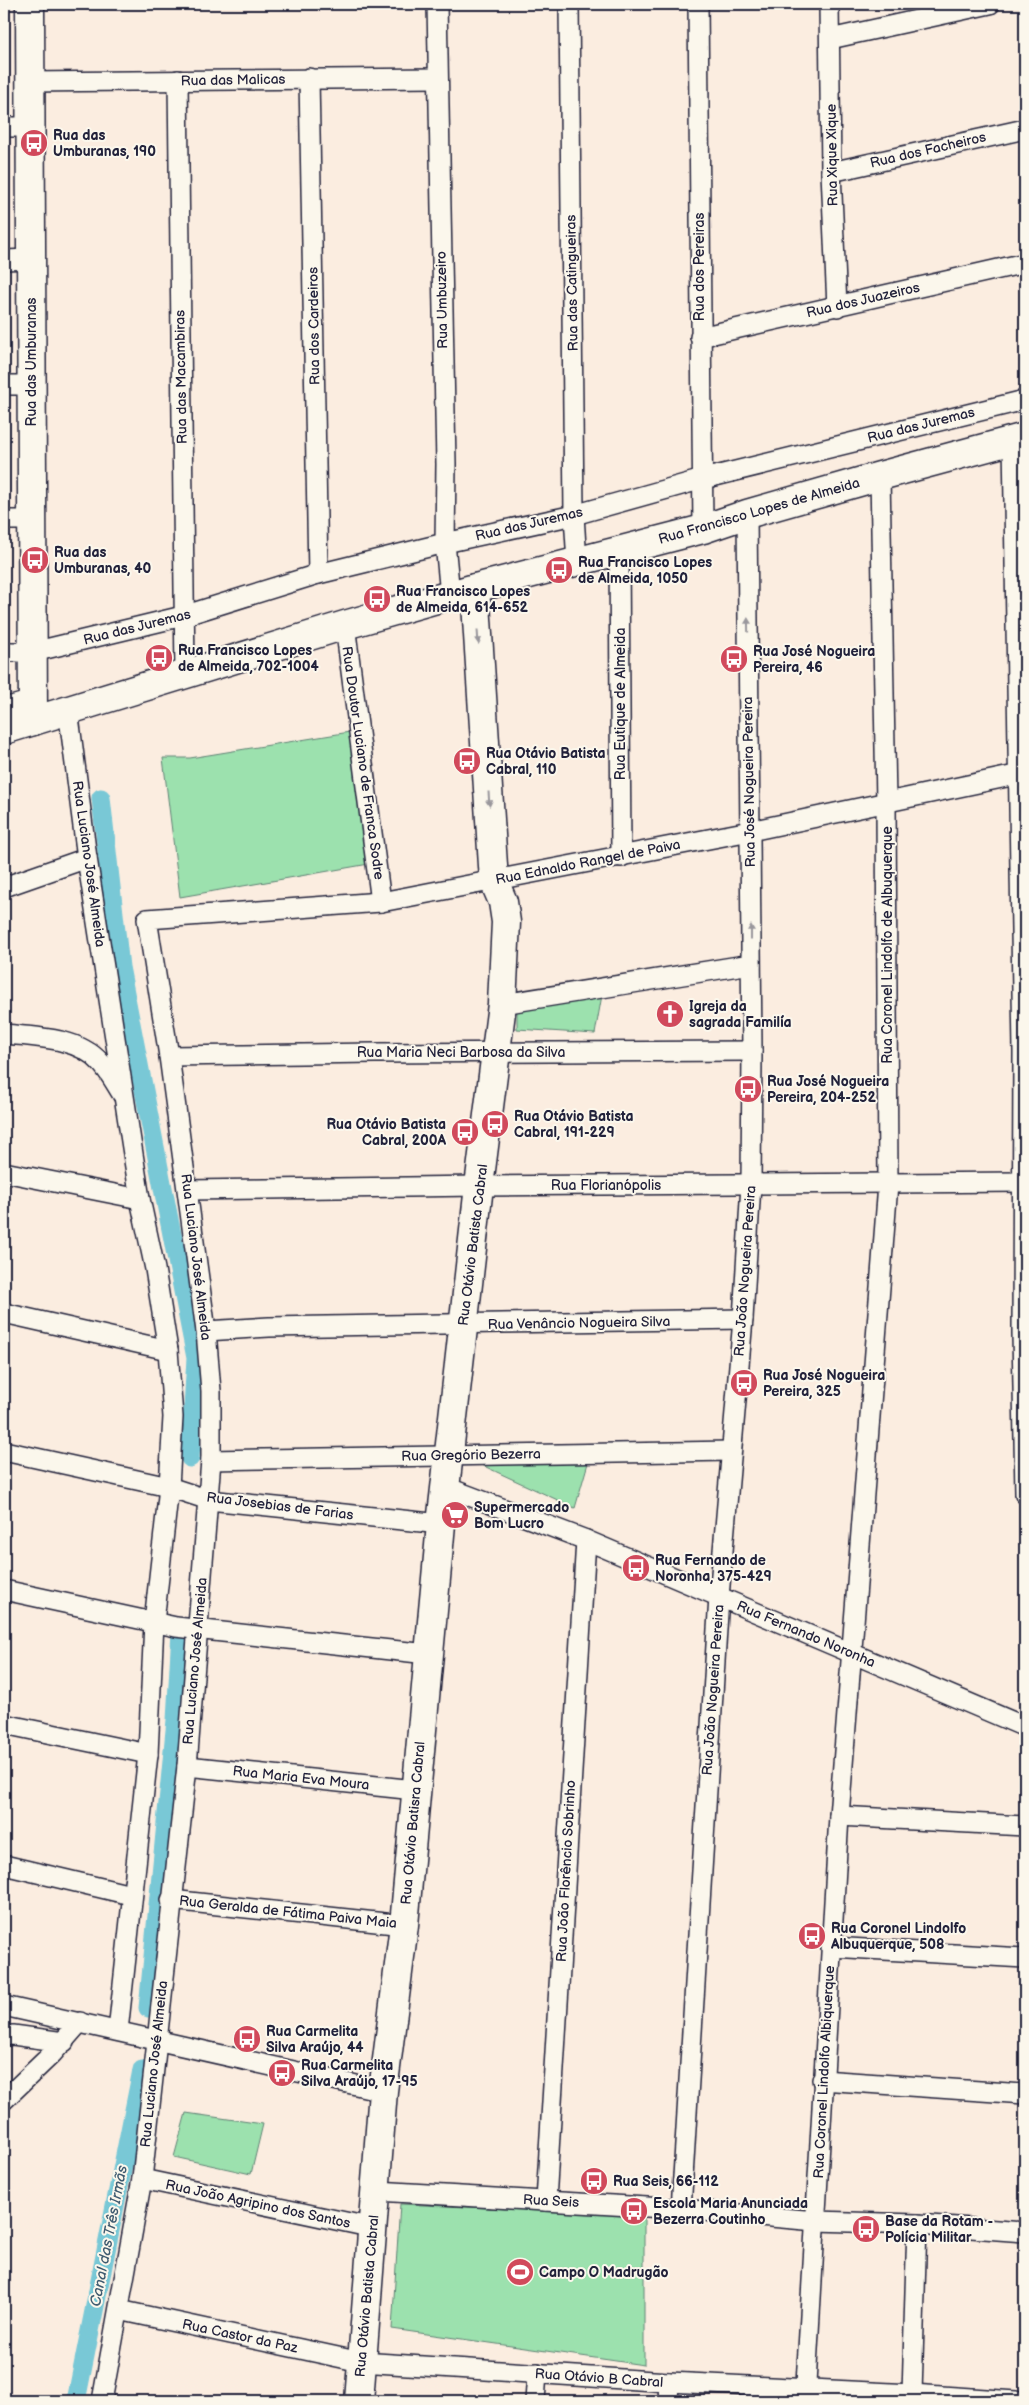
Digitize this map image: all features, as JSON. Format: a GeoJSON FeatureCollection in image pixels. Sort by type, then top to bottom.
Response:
{"type":"FeatureCollection","features":[{"type":"Feature","properties":{"kind":"street","name":"Rua das Umburanas"},"geometry":{"type":"LineString","coordinates":[[30,4],[29,82],[16,127],[31,260],[30,385],[33,711]]}},
{"type":"Feature","properties":{"kind":"street","name":"Rua Umbuzeiro"},"geometry":{"type":"LineString","coordinates":[[437,4],[446,543],[450,595]]}},
{"type":"Feature","properties":{"kind":"street","name":"Rua das Catingueiras"},"geometry":{"type":"LineString","coordinates":[[569,4],[574,515],[577,563]]}},
{"type":"Feature","properties":{"kind":"street","name":"Rua dos Pereiras"},"geometry":{"type":"LineString","coordinates":[[698,4],[703,530]]}},
{"type":"Feature","properties":{"kind":"street","name":"Rua Xique Xique"},"geometry":{"type":"LineString","coordinates":[[829,4],[831,172],[837,306]]}},
{"type":"Feature","properties":{"kind":"street"},"geometry":{"type":"LineString","coordinates":[[830,38],[990,4]]}},
{"type":"Feature","properties":{"kind":"street","name":"Rua dos Cardeiros"},"geometry":{"type":"LineString","coordinates":[[309,78],[318,574]]}},
{"type":"Feature","properties":{"kind":"street","name":"Rua das Malicas"},"geometry":{"type":"LineString","coordinates":[[29,82],[437,78]]}},
{"type":"Feature","properties":{"kind":"street","name":"Rua das Macambiras"},"geometry":{"type":"LineString","coordinates":[[178,80],[184,674]]}},
{"type":"Feature","properties":{"kind":"street","name":"Rua dos Facheiros"},"geometry":{"type":"LineString","coordinates":[[831,172],[1025,128]]}},
{"type":"Feature","properties":{"kind":"street"},"geometry":{"type":"LineString","coordinates":[[4,260],[31,260]]}},
{"type":"Feature","properties":{"kind":"street","name":"Rua dos Juazeiros"},"geometry":{"type":"LineString","coordinates":[[700,337],[1025,263]]}},
{"type":"Feature","properties":{"kind":"street"},"geometry":{"type":"LineString","coordinates":[[4,385],[30,385]]}},
{"type":"Feature","properties":{"kind":"street","name":"Rua das Juremas"},"geometry":{"type":"LineString","coordinates":[[4,652],[33,652],[183,616],[318,574],[574,515],[703,479],[1025,400]]}},
{"type":"Feature","properties":{"kind":"street"},"geometry":{"type":"LineString","coordinates":[[1019,439],[1023,773],[1025,1494]]}},
{"type":"Feature","properties":{"kind":"street","name":"Rua Francisco Lopes de Almeida"},"geometry":{"type":"LineString","coordinates":[[4,730],[33,711],[68,710],[345,625],[450,595],[577,563],[619,550],[703,530],[746,514],[1019,439]]}},
{"type":"Feature","properties":{"kind":"street","name":"Rua Coronel Lindolfo de Albuquerque"},"geometry":{"type":"LineString","coordinates":[[852,1654],[888,1184],[886,802],[880,476]]}},
{"type":"Feature","properties":{"kind":"street","name":"Rua José Nogueira Pereira"},"geometry":{"type":"LineString","coordinates":[[746,514],[752,1051]]}},
{"type":"Feature","properties":{"kind":"street"},"geometry":{"type":"LineString","coordinates":[[4,520],[32,520]]}},
{"type":"Feature","properties":{"kind":"street","name":"Rua Eutique de Almeida"},"geometry":{"type":"LineString","coordinates":[[619,550],[621,857]]}},
{"type":"Feature","properties":{"kind":"street","name":"Rua Otávio Batista Cabral"},"geometry":{"type":"LineString","coordinates":[[450,1455],[479,1186],[502,1004],[506,922],[502,902],[494,881],[475,588]]}},
{"type":"Feature","properties":{"kind":"street","name":"Rua Doutor Luciano de Franca Sodre"},"geometry":{"type":"LineString","coordinates":[[345,625],[381,902]]}},
{"type":"Feature","properties":{"kind":"street"},"geometry":{"type":"LineString","coordinates":[[4,708],[33,711]]}},
{"type":"Feature","properties":{"kind":"street","name":"Rua Luciano José Almeida"},"geometry":{"type":"LineString","coordinates":[[68,710],[87,858],[127,1103],[140,1199],[155,1269],[168,1350],[173,1417],[169,1487],[154,1622],[148,1754],[131,1895],[118,2031]]}},
{"type":"Feature","properties":{"kind":"street","name":"Rua Ednaldo Rangel de Paiva"},"geometry":{"type":"LineString","coordinates":[[147,919],[381,902],[621,857],[1023,773]]}},
{"type":"Feature","properties":{"kind":"street"},"geometry":{"type":"LineString","coordinates":[[4,886],[87,858]]}},
{"type":"Feature","properties":{"kind":"street","name":"Rua Luciano José Almeida"},"geometry":{"type":"LineString","coordinates":[[102,2401],[142,2179],[187,1766],[211,1460],[211,1391],[206,1331],[169,1056],[147,919]]}},
{"type":"Feature","properties":{"kind":"street"},"geometry":{"type":"LineString","coordinates":[[502,1004],[751,964]]}},
{"type":"Feature","properties":{"kind":"street"},"geometry":{"type":"LineString","coordinates":[[4,1034],[44,1038],[85,1050],[99,1060],[127,1103]]}},
{"type":"Feature","properties":{"kind":"street","name":"Rua Maria Neci Barbosa da Silva"},"geometry":{"type":"LineString","coordinates":[[169,1056],[752,1051]]}},
{"type":"Feature","properties":{"kind":"street","name":"Rua João Nogueira Pereira"},"geometry":{"type":"LineString","coordinates":[[681,2209],[719,1597],[743,1320],[751,1184],[752,1051]]}},
{"type":"Feature","properties":{"kind":"street"},"geometry":{"type":"LineString","coordinates":[[4,1172],[140,1199]]}},
{"type":"Feature","properties":{"kind":"street","name":"Rua Florianópolis"},"geometry":{"type":"LineString","coordinates":[[188,1190],[1024,1182]]}},
{"type":"Feature","properties":{"kind":"street"},"geometry":{"type":"LineString","coordinates":[[4,1313],[168,1350]]}},
{"type":"Feature","properties":{"kind":"street","name":"Rua Venâncio Nogueira Silva"},"geometry":{"type":"LineString","coordinates":[[206,1331],[269,1327],[743,1320]]}},
{"type":"Feature","properties":{"kind":"street","name":"Rua Josebias de Farias"},"geometry":{"type":"LineString","coordinates":[[4,1451],[169,1487],[209,1500],[440,1524]]}},
{"type":"Feature","properties":{"kind":"street","name":"Rua Gregório Bezerra"},"geometry":{"type":"LineString","coordinates":[[211,1460],[731,1451]]}},
{"type":"Feature","properties":{"kind":"street","name":"Rua Otávio Batisra Cabral"},"geometry":{"type":"LineString","coordinates":[[377,2191],[384,2091],[404,1925],[440,1524],[450,1455]]}},
{"type":"Feature","properties":{"kind":"street","name":"Rua Fernando Noronha"},"geometry":{"type":"LineString","coordinates":[[446,1487],[586,1540],[1025,1727]]}},
{"type":"Feature","properties":{"kind":"street","name":"Rua João Florêncio Sobrinho"},"geometry":{"type":"LineString","coordinates":[[546,2200],[586,1540]]}},
{"type":"Feature","properties":{"kind":"street"},"geometry":{"type":"LineString","coordinates":[[4,1590],[154,1622],[197,1629],[428,1654]]}},
{"type":"Feature","properties":{"kind":"street","name":"Rua Coronel Lindolfo Albiquerque"},"geometry":{"type":"LineString","coordinates":[[805,2395],[816,2221],[822,2080],[839,1816],[852,1654]]}},
{"type":"Feature","properties":{"kind":"street"},"geometry":{"type":"LineString","coordinates":[[4,1724],[148,1754]]}},
{"type":"Feature","properties":{"kind":"street","name":"Rua Maria Eva Moura"},"geometry":{"type":"LineString","coordinates":[[187,1766],[415,1790]]}},
{"type":"Feature","properties":{"kind":"street"},"geometry":{"type":"LineString","coordinates":[[839,1816],[1025,1826]]}},
{"type":"Feature","properties":{"kind":"street"},"geometry":{"type":"LineString","coordinates":[[4,1865],[131,1895]]}},
{"type":"Feature","properties":{"kind":"street","name":"Rua Geralda de Fátima Paiva Maia"},"geometry":{"type":"LineString","coordinates":[[172,1900],[404,1925]]}},
{"type":"Feature","properties":{"kind":"street"},"geometry":{"type":"LineString","coordinates":[[831,1947],[1025,1958]]}},
{"type":"Feature","properties":{"kind":"street"},"geometry":{"type":"LineString","coordinates":[[4,2006],[384,2091]]}},
{"type":"Feature","properties":{"kind":"street"},"geometry":{"type":"LineString","coordinates":[[4,2100],[64,2042],[80,2022]]}},
{"type":"Feature","properties":{"kind":"street"},"geometry":{"type":"LineString","coordinates":[[4,2036],[64,2042]]}},
{"type":"Feature","properties":{"kind":"street"},"geometry":{"type":"LineString","coordinates":[[822,2080],[1025,2094]]}},
{"type":"Feature","properties":{"kind":"street","name":"Rua João Agripino dos Santos"},"geometry":{"type":"LineString","coordinates":[[142,2179],[374,2228]]}},
{"type":"Feature","properties":{"kind":"street","name":"Rua Otávio Batista Cabral"},"geometry":{"type":"LineString","coordinates":[[358,2401],[377,2191]]}},
{"type":"Feature","properties":{"kind":"street","name":"Rua Seis"},"geometry":{"type":"LineString","coordinates":[[377,2191],[681,2209],[816,2221],[917,2224],[1025,2232]]}},
{"type":"Feature","properties":{"kind":"street"},"geometry":{"type":"LineString","coordinates":[[912,2394],[917,2224]]}},
{"type":"Feature","properties":{"kind":"street","name":"Rua Castor da Paz"},"geometry":{"type":"LineString","coordinates":[[119,2310],[361,2362]]}},
{"type":"Feature","properties":{"kind":"street","name":"Rua Otávio B Cabral"},"geometry":{"type":"LineString","coordinates":[[361,2362],[669,2382],[805,2395],[912,2394],[1016,2401]]}},
{"type":"Feature","properties":{"kind":"street"},"geometry":{"type":"LineString","coordinates":[[535,2401],[537,2373]]}},
{"type":"Feature","properties":{"kind":"street"},"geometry":{"type":"LineString","coordinates":[[668,2401],[669,2382]]}},
{"type":"Feature","properties":{"kind":"green space"},"geometry":{"type":"Polygon","coordinates":[[[356,731],[369,864],[180,897],[163,758],[190,758],[356,731]]]}},
{"type":"Feature","properties":{"kind":"green space"},"geometry":{"type":"Polygon","coordinates":[[[602,995],[595,1034],[517,1029],[517,1006],[602,995]]]}},
{"type":"Feature","properties":{"kind":"green space"},"geometry":{"type":"Polygon","coordinates":[[[462,1456],[590,1456],[575,1508],[462,1456]]]}},
{"type":"Feature","properties":{"kind":"green space"},"geometry":{"type":"Polygon","coordinates":[[[186,2113],[263,2124],[251,2174],[174,2157],[186,2113]]]}},
{"type":"Feature","properties":{"kind":"green space","name":"Campo O Madrugão"},"geometry":{"type":"Polygon","coordinates":[[[400,2204],[644,2215],[644,2365],[392,2329],[400,2204]]]}},
{"type":"Feature","properties":{"kind":"waterway"},"geometry":{"type":"LineString","coordinates":[[101,798],[120,967],[196,1358],[190,1458]]}},
{"type":"Feature","properties":{"kind":"waterway"},"geometry":{"type":"LineString","coordinates":[[148,2008],[176,1720],[181,1631]]}},
{"type":"Feature","properties":{"kind":"waterway","name":"Canal das Três Irmãs"},"geometry":{"type":"LineString","coordinates":[[76,2401],[142,2070]]}},
{"type":"Feature","properties":{"kind":"place","name":"Rua das Umburanas, 190"},"geometry":{"type":"Point","coordinates":[34,143]}},
{"type":"Feature","properties":{"kind":"place","name":"Rua das Umburanas, 40"},"geometry":{"type":"Point","coordinates":[35,560]}},
{"type":"Feature","properties":{"kind":"place","name":"Rua Francisco Lopes de Almeida, 1050"},"geometry":{"type":"Point","coordinates":[559,570]}},
{"type":"Feature","properties":{"kind":"place","name":"Rua Francisco Lopes de Almeida, 614-652"},"geometry":{"type":"Point","coordinates":[377,599]}},
{"type":"Feature","properties":{"kind":"place","name":"Rua Francisco Lopes de Almeida, 702-1004"},"geometry":{"type":"Point","coordinates":[159,658]}},
{"type":"Feature","properties":{"kind":"place","name":"Rua José Nogueira Pereira, 46"},"geometry":{"type":"Point","coordinates":[734,659]}},
{"type":"Feature","properties":{"kind":"place","name":"Rua Otávio Batista Cabral, 110"},"geometry":{"type":"Point","coordinates":[467,761]}},
{"type":"Feature","properties":{"kind":"place","name":"Igreja da sagrada Familía"},"geometry":{"type":"Point","coordinates":[670,1014]}},
{"type":"Feature","properties":{"kind":"place","name":"Rua José Nogueira Pereira, 204-252"},"geometry":{"type":"Point","coordinates":[748,1089]}},
{"type":"Feature","properties":{"kind":"place","name":"Rua Otávio Batista Cabral, 191-229"},"geometry":{"type":"Point","coordinates":[495,1124]}},
{"type":"Feature","properties":{"kind":"place","name":"Rua Otávio Batista Cabral, 200A"},"geometry":{"type":"Point","coordinates":[465,1132]}},
{"type":"Feature","properties":{"kind":"place","name":"Rua José Nogueira Pereira, 325"},"geometry":{"type":"Point","coordinates":[744,1383]}},
{"type":"Feature","properties":{"kind":"place","name":"Supermercado Bom Lucro"},"geometry":{"type":"Point","coordinates":[455,1515]}},
{"type":"Feature","properties":{"kind":"place","name":"Rua Fernando de Noronha, 375-429"},"geometry":{"type":"Point","coordinates":[636,1568]}},
{"type":"Feature","properties":{"kind":"place","name":"Rua Coronel Lindolfo Albuquerque, 508"},"geometry":{"type":"Point","coordinates":[812,1936]}},
{"type":"Feature","properties":{"kind":"place","name":"Rua Carmelita Silva Araújo, 44"},"geometry":{"type":"Point","coordinates":[247,2039]}},
{"type":"Feature","properties":{"kind":"place","name":"Rua Carmelita Silva Araújo, 17-95"},"geometry":{"type":"Point","coordinates":[282,2073]}},
{"type":"Feature","properties":{"kind":"place","name":"Rua Seis, 66-112"},"geometry":{"type":"Point","coordinates":[594,2181]}},
{"type":"Feature","properties":{"kind":"place","name":"Escola Maria Anunciada Bezerra Coutinho"},"geometry":{"type":"Point","coordinates":[634,2211]}},
{"type":"Feature","properties":{"kind":"place","name":"Base da Rotam - Polícia Militar"},"geometry":{"type":"Point","coordinates":[866,2229]}},
{"type":"Feature","properties":{"kind":"place","name":"Campo O Madrugão"},"geometry":{"type":"Point","coordinates":[520,2272]}}]}
